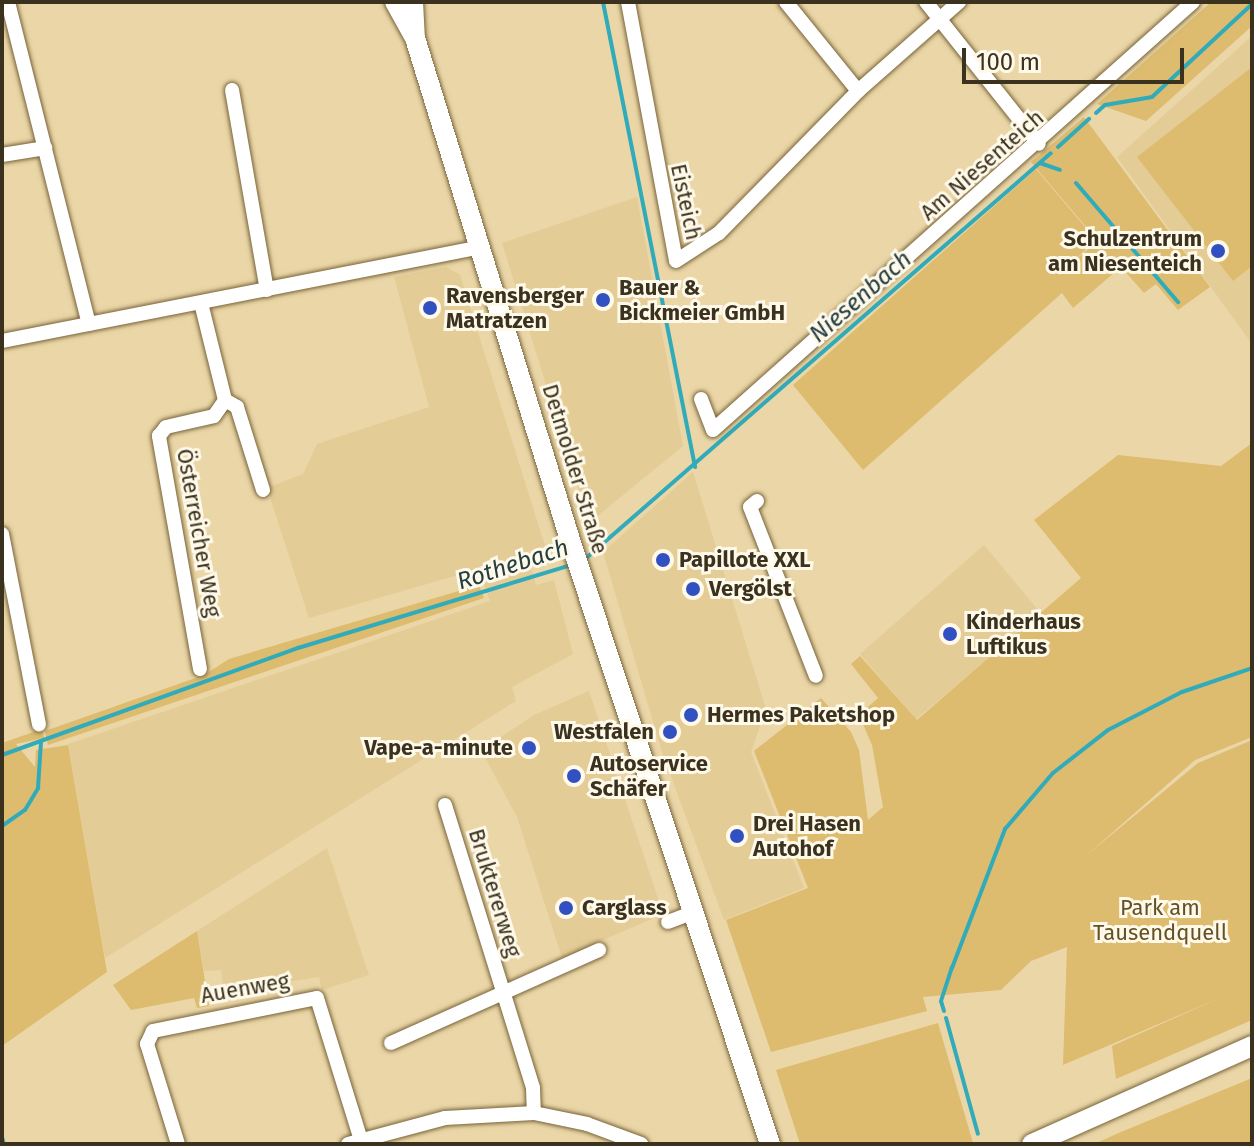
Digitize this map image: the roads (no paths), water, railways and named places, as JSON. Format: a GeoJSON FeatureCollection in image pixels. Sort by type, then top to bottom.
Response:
{"type":"FeatureCollection","features":[{"type":"Feature","properties":{"kind":"main road","name":"Detmolder Straße"},"geometry":{"type":"LineString","coordinates":[[395,2],[415,38],[578,563],[770,1144]]}},
{"type":"Feature","properties":{"kind":"main road","name":"Detmolder Straße"},"geometry":{"type":"LineString","coordinates":[[413,2],[415,38]]}},
{"type":"Feature","properties":{"kind":"main road"},"geometry":{"type":"LineString","coordinates":[[1032,1144],[1252,1046]]}},
{"type":"Feature","properties":{"kind":"street"},"geometry":{"type":"LineString","coordinates":[[8,2],[89,324]]}},
{"type":"Feature","properties":{"kind":"street","name":"Eisteich"},"geometry":{"type":"LineString","coordinates":[[628,2],[676,261],[719,233],[858,91],[959,2]]}},
{"type":"Feature","properties":{"kind":"street"},"geometry":{"type":"LineString","coordinates":[[786,2],[858,91]]}},
{"type":"Feature","properties":{"kind":"street"},"geometry":{"type":"LineString","coordinates":[[926,2],[1039,144]]}},
{"type":"Feature","properties":{"kind":"street","name":"Am Niesenteich"},"geometry":{"type":"LineString","coordinates":[[701,399],[713,430],[1039,144],[1193,2]]}},
{"type":"Feature","properties":{"kind":"street"},"geometry":{"type":"LineString","coordinates":[[232,90],[267,290]]}},
{"type":"Feature","properties":{"kind":"street"},"geometry":{"type":"LineString","coordinates":[[2,155],[45,148]]}},
{"type":"Feature","properties":{"kind":"street"},"geometry":{"type":"LineString","coordinates":[[2,341],[479,247]]}},
{"type":"Feature","properties":{"kind":"street"},"geometry":{"type":"LineString","coordinates":[[201,303],[225,400],[237,407],[263,490]]}},
{"type":"Feature","properties":{"kind":"street","name":"Österreicher Weg"},"geometry":{"type":"LineString","coordinates":[[200,669],[159,436],[166,427],[214,416],[225,400]]}},
{"type":"Feature","properties":{"kind":"street"},"geometry":{"type":"LineString","coordinates":[[757,501],[750,507],[816,676]]}},
{"type":"Feature","properties":{"kind":"street"},"geometry":{"type":"LineString","coordinates":[[2,534],[39,724]]}},
{"type":"Feature","properties":{"kind":"street","name":"Bruktererweg"},"geometry":{"type":"LineString","coordinates":[[445,805],[533,1088],[534,1113]]}},
{"type":"Feature","properties":{"kind":"street"},"geometry":{"type":"LineString","coordinates":[[668,922],[694,912]]}},
{"type":"Feature","properties":{"kind":"street","name":"Bruktererweg"},"geometry":{"type":"LineString","coordinates":[[391,1043],[599,950]]}},
{"type":"Feature","properties":{"kind":"street","name":"Auenweg"},"geometry":{"type":"LineString","coordinates":[[178,1144],[147,1044],[153,1031],[317,998],[354,1142],[445,1118],[534,1113],[587,1124],[641,1144]]}},
{"type":"Feature","properties":{"kind":"waterway","name":"Rothebach"},"geometry":{"type":"LineString","coordinates":[[603,2],[695,467]]}},
{"type":"Feature","properties":{"kind":"waterway","name":"Niesenbach"},"geometry":{"type":"LineString","coordinates":[[1096,113],[1105,105],[1152,97],[1252,4]]}},
{"type":"Feature","properties":{"kind":"waterway","name":"Niesenbach"},"geometry":{"type":"LineString","coordinates":[[1058,147],[1089,119]]}},
{"type":"Feature","properties":{"kind":"waterway","name":"Niesenbach"},"geometry":{"type":"LineString","coordinates":[[584,560],[1051,153]]}},
{"type":"Feature","properties":{"kind":"waterway"},"geometry":{"type":"LineString","coordinates":[[1040,163],[1060,170]]}},
{"type":"Feature","properties":{"kind":"waterway"},"geometry":{"type":"LineString","coordinates":[[1076,183],[1178,302]]}},
{"type":"Feature","properties":{"kind":"waterway","name":"Rothebach"},"geometry":{"type":"LineString","coordinates":[[2,755],[298,648],[572,565]]}},
{"type":"Feature","properties":{"kind":"waterway"},"geometry":{"type":"LineString","coordinates":[[944,1011],[941,1001],[952,968],[1005,829],[1053,773],[1108,730],[1182,692],[1252,668]]}},
{"type":"Feature","properties":{"kind":"waterway"},"geometry":{"type":"LineString","coordinates":[[2,826],[25,810],[38,788],[41,742]]}},
{"type":"Feature","properties":{"kind":"waterway"},"geometry":{"type":"LineString","coordinates":[[946,1018],[978,1134]]}},
{"type":"Feature","properties":{"kind":"waterway"},"geometry":{"type":"LineString","coordinates":[[2,1137],[4,1144]]}},
{"type":"Feature","properties":{"kind":"place","name":"Schulzentrum am Niesenteich"},"geometry":{"type":"Point","coordinates":[1218,251]}},
{"type":"Feature","properties":{"kind":"place","name":"Bauer & Bickmeier GmbH"},"geometry":{"type":"Point","coordinates":[603,300]}},
{"type":"Feature","properties":{"kind":"place","name":"Ravensberger Matratzen"},"geometry":{"type":"Point","coordinates":[430,308]}},
{"type":"Feature","properties":{"kind":"place","name":"Papillote XXL"},"geometry":{"type":"Point","coordinates":[663,560]}},
{"type":"Feature","properties":{"kind":"place","name":"Vergölst"},"geometry":{"type":"Point","coordinates":[693,589]}},
{"type":"Feature","properties":{"kind":"place","name":"Kinderhaus Luftikus"},"geometry":{"type":"Point","coordinates":[950,634]}},
{"type":"Feature","properties":{"kind":"place","name":"Hermes Paketshop"},"geometry":{"type":"Point","coordinates":[691,715]}},
{"type":"Feature","properties":{"kind":"place","name":"Westfalen"},"geometry":{"type":"Point","coordinates":[670,732]}},
{"type":"Feature","properties":{"kind":"place","name":"Vape-a-minute"},"geometry":{"type":"Point","coordinates":[529,748]}},
{"type":"Feature","properties":{"kind":"place","name":"Autoservice Schäfer"},"geometry":{"type":"Point","coordinates":[574,776]}},
{"type":"Feature","properties":{"kind":"place","name":"Drei Hasen Autohof"},"geometry":{"type":"Point","coordinates":[737,836]}},
{"type":"Feature","properties":{"kind":"place","name":"Carglass"},"geometry":{"type":"Point","coordinates":[566,908]}},
{"type":"Feature","properties":{"kind":"park label","name":"Park am Tausendquell"},"geometry":{"type":"Point","coordinates":[1160,920]}}]}
